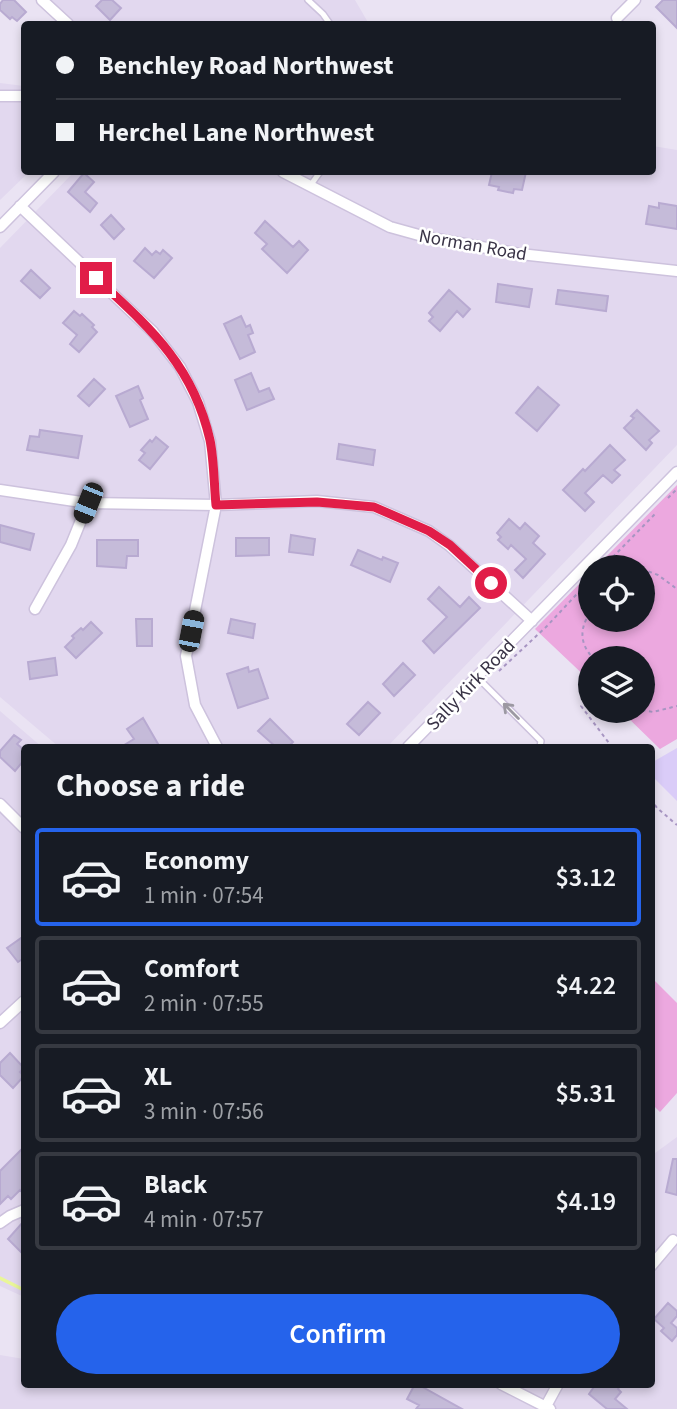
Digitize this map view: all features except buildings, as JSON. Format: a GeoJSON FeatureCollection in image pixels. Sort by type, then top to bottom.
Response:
{"type":"FeatureCollection","features":[{"type":"Feature","properties":{"kind":"street"},"geometry":{"type":"LineString","coordinates":[[42,0],[65,21]]}},
{"type":"Feature","properties":{"kind":"street"},"geometry":{"type":"LineString","coordinates":[[617,18],[635,0]]}},
{"type":"Feature","properties":{"kind":"street"},"geometry":{"type":"LineString","coordinates":[[0,96],[21,96]]}},
{"type":"Feature","properties":{"kind":"street"},"geometry":{"type":"LineString","coordinates":[[0,227],[51,175]]}},
{"type":"Feature","properties":{"kind":"street","name":"Norman Road"},"geometry":{"type":"LineString","coordinates":[[290,175],[390,227],[426,237],[520,254],[677,271]]}},
{"type":"Feature","properties":{"kind":"street"},"geometry":{"type":"LineString","coordinates":[[20,206],[153,332],[180,367],[198,402],[210,441],[216,505],[187,656],[195,705],[215,744]]}},
{"type":"Feature","properties":{"kind":"street","name":"Sally Kirk Road"},"geometry":{"type":"LineString","coordinates":[[411,744],[677,472]]}},
{"type":"Feature","properties":{"kind":"street"},"geometry":{"type":"LineString","coordinates":[[0,490],[88,503],[216,505],[317,502],[374,507],[429,531],[450,545],[532,621]]}},
{"type":"Feature","properties":{"kind":"street"},"geometry":{"type":"LineString","coordinates":[[35,609],[71,545],[88,503]]}},
{"type":"Feature","properties":{"kind":"street"},"geometry":{"type":"LineString","coordinates":[[0,804],[21,825]]}},
{"type":"Feature","properties":{"kind":"street"},"geometry":{"type":"LineString","coordinates":[[0,1023],[21,1004]]}},
{"type":"Feature","properties":{"kind":"street"},"geometry":{"type":"LineString","coordinates":[[0,1223],[21,1211]]}},
{"type":"Feature","properties":{"kind":"street"},"geometry":{"type":"LineString","coordinates":[[655,1261],[673,1240]]}},
{"type":"Feature","properties":{"kind":"street"},"geometry":{"type":"LineString","coordinates":[[509,1388],[548,1408],[556,1388]]}},
{"type":"Feature","properties":{"kind":"lane"},"geometry":{"type":"LineString","coordinates":[[308,0],[328,21]]}},
{"type":"Feature","properties":{"kind":"lane"},"geometry":{"type":"LineString","coordinates":[[310,186],[318,175]]}},
{"type":"Feature","properties":{"kind":"lane"},"geometry":{"type":"LineString","coordinates":[[477,677],[541,741],[540,744]]}},
{"type":"Feature","properties":{"kind":"path"},"geometry":{"type":"LineString","coordinates":[[668,498],[677,489]]}},
{"type":"Feature","properties":{"kind":"path"},"geometry":{"type":"LineString","coordinates":[[615,555],[657,512]]}},
{"type":"Feature","properties":{"kind":"path"},"geometry":{"type":"LineString","coordinates":[[655,574],[677,589]]}},
{"type":"Feature","properties":{"kind":"path"},"geometry":{"type":"LineString","coordinates":[[495,674],[578,593]]}},
{"type":"Feature","properties":{"kind":"path"},"geometry":{"type":"LineString","coordinates":[[655,712],[677,706]]}},
{"type":"Feature","properties":{"kind":"path"},"geometry":{"type":"LineString","coordinates":[[594,723],[610,744]]}},
{"type":"Feature","properties":{"kind":"path"},"geometry":{"type":"LineString","coordinates":[[655,805],[677,825]]}},
{"type":"Feature","properties":{"kind":"shaded area"},"geometry":{"type":"Polygon","coordinates":[[[41,0],[355,0],[367,21],[61,21],[41,0]]]}},
{"type":"Feature","properties":{"kind":"shaded area"},"geometry":{"type":"Polygon","coordinates":[[[0,83],[21,86],[21,175],[26,175],[0,200],[0,83]]]}},
{"type":"Feature","properties":{"kind":"shaded area"},"geometry":{"type":"Polygon","coordinates":[[[656,146],[677,150],[677,445],[390,744],[55,744],[0,697],[0,248],[71,175],[656,175],[656,146]]]}},
{"type":"Feature","properties":{"kind":"shaded area"},"geometry":{"type":"Polygon","coordinates":[[[677,485],[677,739],[660,749],[633,723],[655,723],[655,646],[578,646],[578,670],[535,629],[578,585],[578,632],[655,632],[655,555],[608,555],[677,485]]]}},
{"type":"Feature","properties":{"kind":"shaded area"},"geometry":{"type":"Polygon","coordinates":[[[0,711],[38,744],[21,744],[21,1296],[0,1286],[0,711]]]}},
{"type":"Feature","properties":{"kind":"shaded area"},"geometry":{"type":"Polygon","coordinates":[[[677,748],[677,801],[655,779],[655,761],[677,748]]]}},
{"type":"Feature","properties":{"kind":"shaded area"},"geometry":{"type":"Polygon","coordinates":[[[655,981],[677,1003],[677,1093],[660,1112],[655,1107],[655,981]]]}},
{"type":"Feature","properties":{"kind":"shaded area"},"geometry":{"type":"Polygon","coordinates":[[[677,1137],[677,1409],[0,1409],[0,1355],[21,1358],[21,1388],[655,1388],[655,1153],[677,1137]]]}},
{"type":"Feature","properties":{"kind":"waterway"},"geometry":{"type":"LineString","coordinates":[[0,1278],[21,1288]]}},
{"type":"Feature","properties":{"kind":"route"},"geometry":{"type":"LineString","coordinates":[[96,278],[153,332],[180,367],[198,402],[210,441],[216,505],[317,502],[374,507],[429,531],[450,545],[491,583]]}}]}
